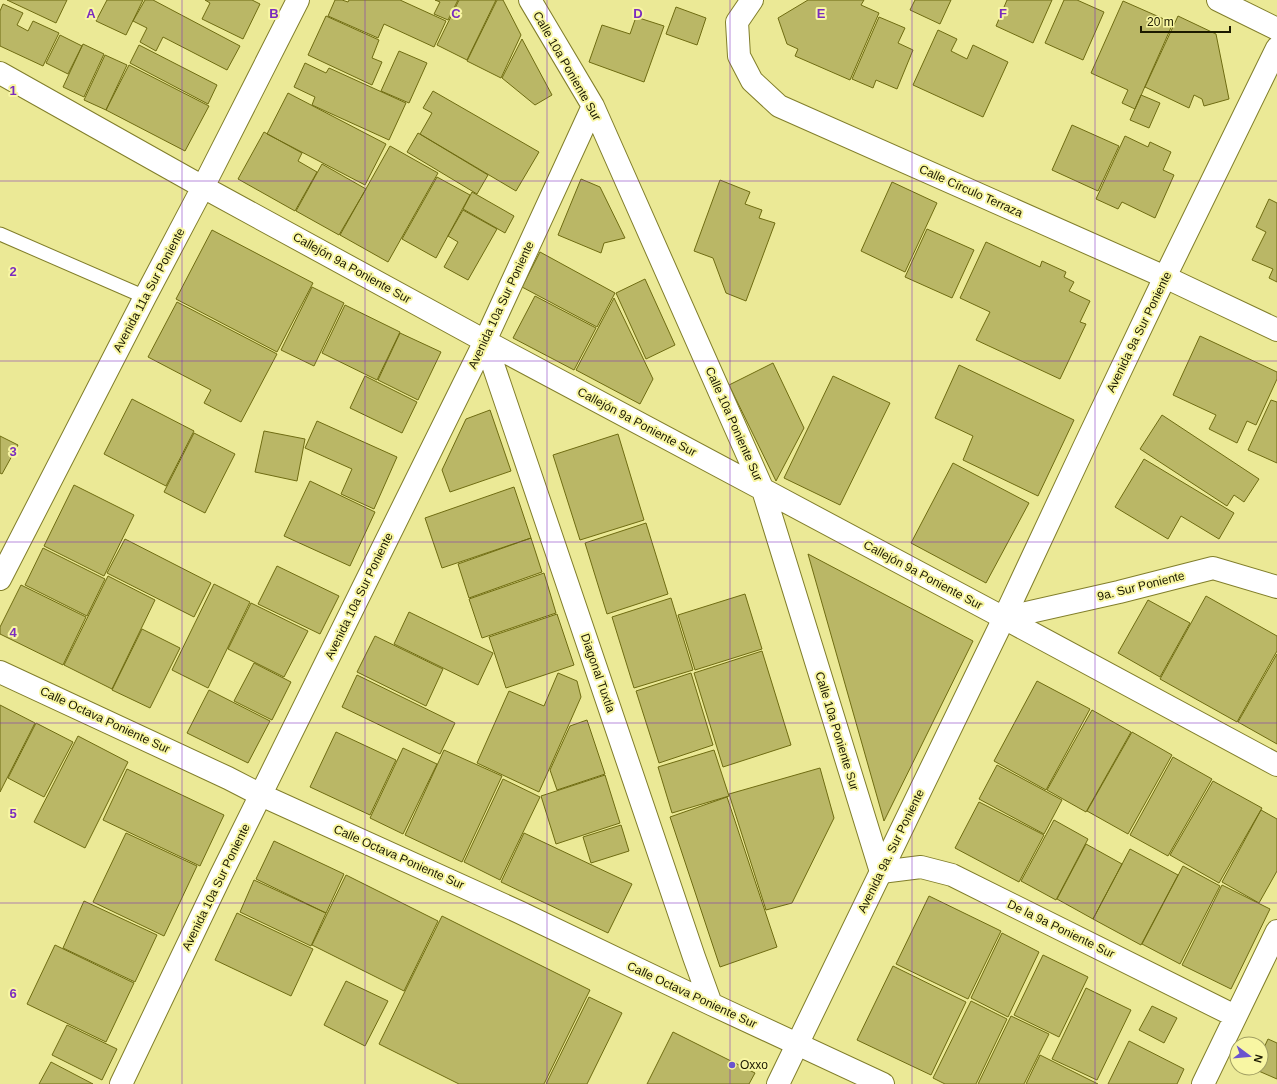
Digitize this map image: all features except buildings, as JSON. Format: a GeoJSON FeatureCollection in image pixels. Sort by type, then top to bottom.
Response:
{"type":"FeatureCollection","features":[{"type":"Feature","properties":{"kind":"street","name":"Avenida 11a Sur Poniente"},"geometry":{"type":"LineString","coordinates":[[0,579],[298,0]]}},
{"type":"Feature","properties":{"kind":"street","name":"Calle 10a Poniente Sur"},"geometry":{"type":"LineString","coordinates":[[530,0],[593,106],[764,490],[881,872]]}},
{"type":"Feature","properties":{"kind":"street","name":"Calle Círculo Terraza"},"geometry":{"type":"LineString","coordinates":[[752,0],[737,22],[739,56],[752,81],[779,106],[1165,277],[1277,330]]}},
{"type":"Feature","properties":{"kind":"street"},"geometry":{"type":"LineString","coordinates":[[1218,0],[1277,29]]}},
{"type":"Feature","properties":{"kind":"street","name":"Avenida 9a Sur Poniente"},"geometry":{"type":"LineString","coordinates":[[1004,618],[1165,277],[1277,48]]}},
{"type":"Feature","properties":{"kind":"street","name":"Callejón 9a Poniente Sur"},"geometry":{"type":"LineString","coordinates":[[0,73],[203,187],[485,342],[1277,765]]}},
{"type":"Feature","properties":{"kind":"street","name":"Avenida 10a Sur Poniente"},"geometry":{"type":"LineString","coordinates":[[121,1084],[217,882],[485,342],[593,106]]}},
{"type":"Feature","properties":{"kind":"street","name":"Diagonal Tuxtla"},"geometry":{"type":"LineString","coordinates":[[485,342],[712,1004]]}},
{"type":"Feature","properties":{"kind":"street","name":"9a. Sur Poniente"},"geometry":{"type":"LineString","coordinates":[[1004,618],[1119,592],[1213,568],[1277,587]]}},
{"type":"Feature","properties":{"kind":"street","name":"Avenida 9a. Sur Poniente"},"geometry":{"type":"LineString","coordinates":[[778,1084],[1004,618]]}},
{"type":"Feature","properties":{"kind":"street","name":"Calle Octava Poniente Sur"},"geometry":{"type":"LineString","coordinates":[[0,672],[221,774],[261,795],[519,912],[883,1084]]}},
{"type":"Feature","properties":{"kind":"street","name":"De la 9a Poniente Sur"},"geometry":{"type":"LineString","coordinates":[[881,872],[921,867],[952,875],[1235,1016]]}},
{"type":"Feature","properties":{"kind":"street"},"geometry":{"type":"LineString","coordinates":[[1203,1084],[1277,932]]}},
{"type":"Feature","properties":{"kind":"lane"},"geometry":{"type":"LineString","coordinates":[[0,234],[145,297]]}},
{"type":"Feature","properties":{"kind":"place","name":"Oxxo"},"geometry":{"type":"Point","coordinates":[732,1065]}}]}
